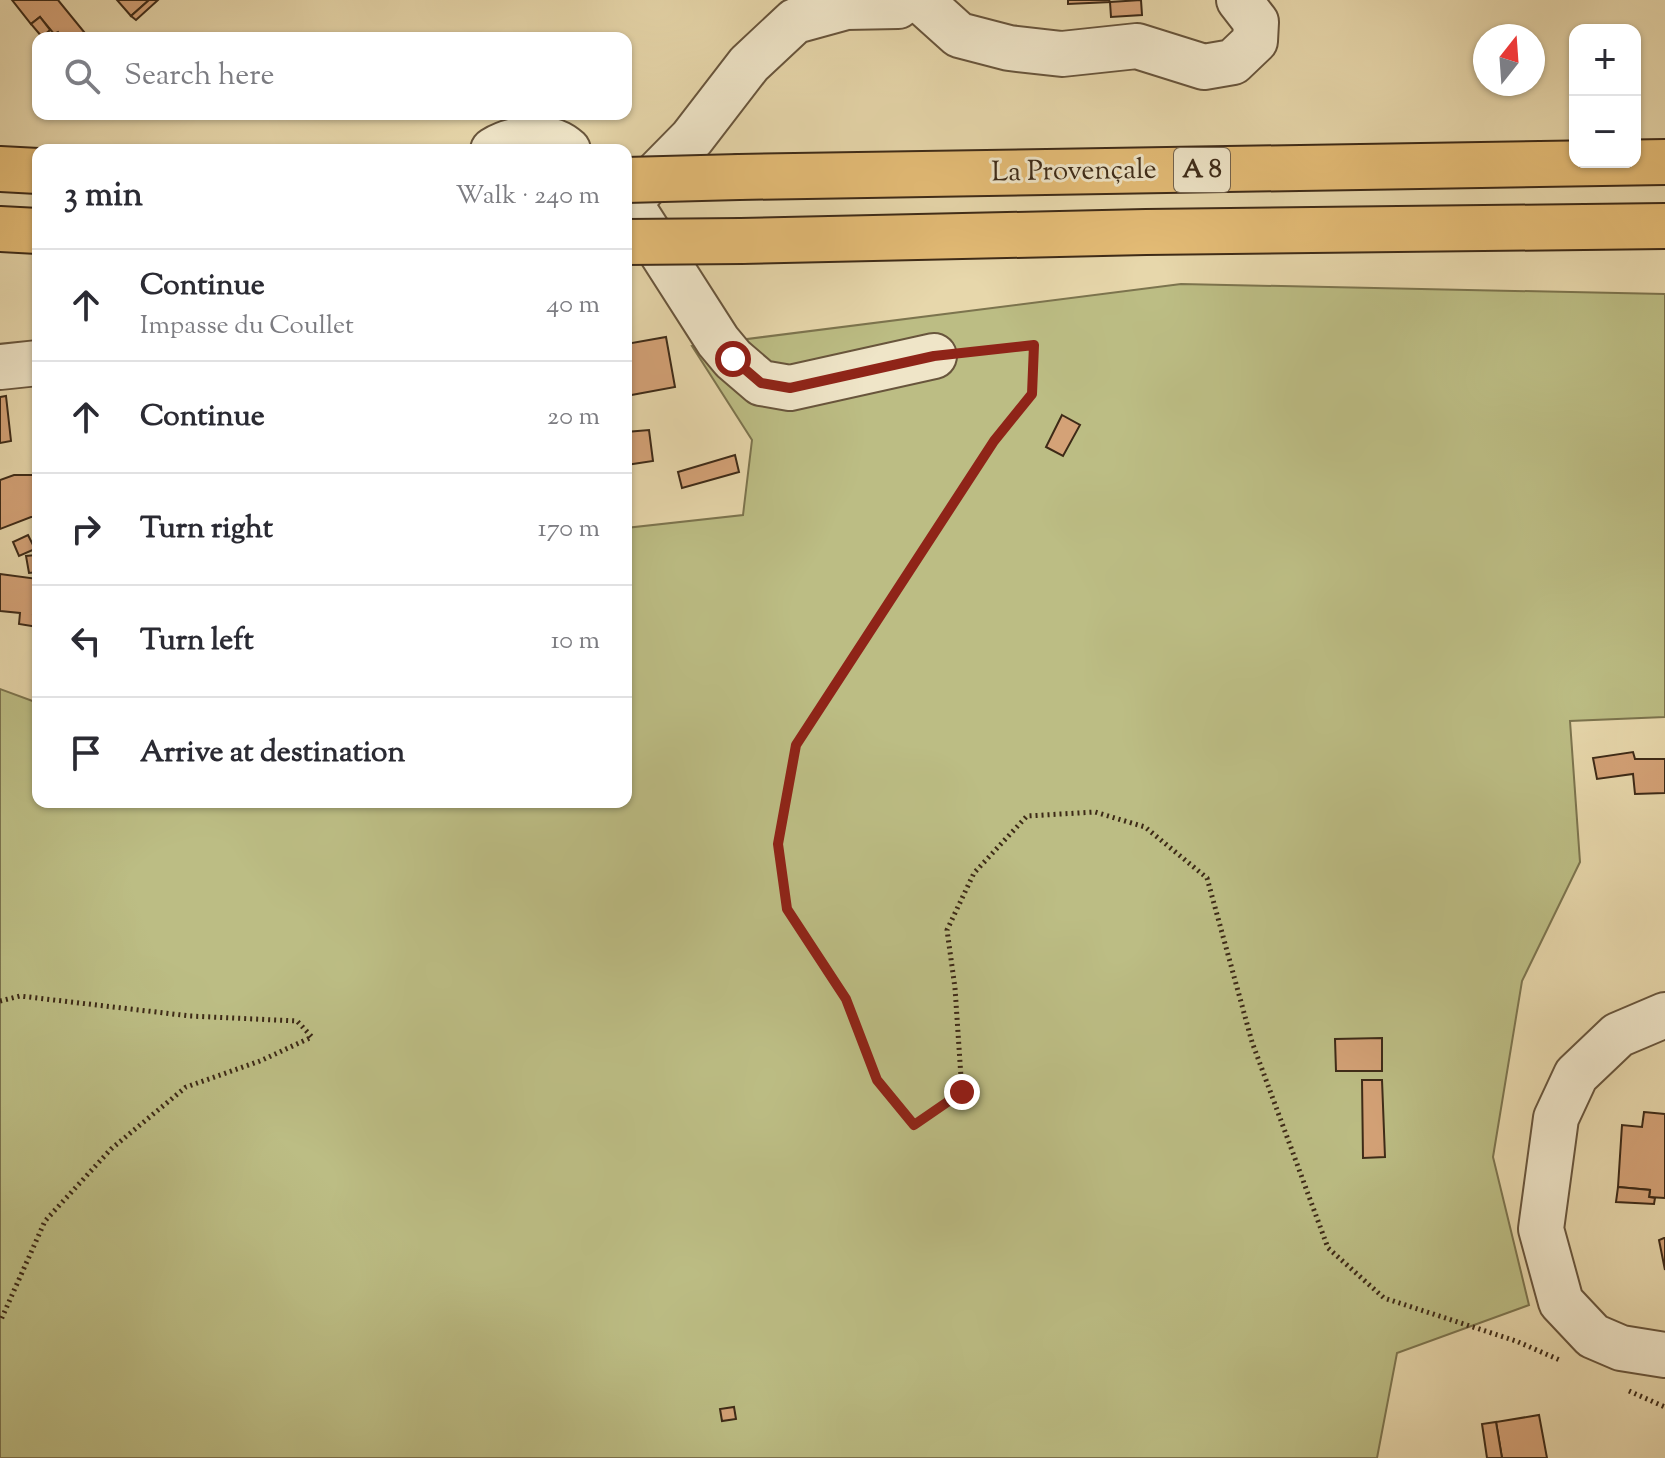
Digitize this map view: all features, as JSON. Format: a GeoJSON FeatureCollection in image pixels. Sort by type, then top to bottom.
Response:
{"type":"FeatureCollection","features":[{"type":"Feature","properties":{"kind":"highway","name":"La Provençale"},"geometry":{"type":"LineString","coordinates":[[632,206],[739,177],[1665,162]]}},
{"type":"Feature","properties":{"kind":"highway"},"geometry":{"type":"LineString","coordinates":[[0,169],[32,171]]}},
{"type":"Feature","properties":{"kind":"highway","name":"A 8"},"geometry":{"type":"LineString","coordinates":[[632,208],[741,241],[1146,232],[1665,226]]}},
{"type":"Feature","properties":{"kind":"highway"},"geometry":{"type":"LineString","coordinates":[[0,229],[32,231]]}},
{"type":"Feature","properties":{"kind":"street"},"geometry":{"type":"LineString","coordinates":[[632,202],[692,138],[749,64],[795,21],[846,7],[898,6],[905,0]]}},
{"type":"Feature","properties":{"kind":"street"},"geometry":{"type":"LineString","coordinates":[[920,0],[959,35],[1009,48],[1062,54],[1137,46],[1204,67],[1233,62],[1255,41],[1256,22],[1239,0]]}},
{"type":"Feature","properties":{"kind":"street"},"geometry":{"type":"LineString","coordinates":[[503,144],[528,139],[545,139],[559,144]]}},
{"type":"Feature","properties":{"kind":"street"},"geometry":{"type":"LineString","coordinates":[[632,214],[718,341],[761,383],[790,388],[934,356]]}},
{"type":"Feature","properties":{"kind":"street"},"geometry":{"type":"LineString","coordinates":[[0,220],[32,217]]}},
{"type":"Feature","properties":{"kind":"street"},"geometry":{"type":"LineString","coordinates":[[0,367],[32,364]]}},
{"type":"Feature","properties":{"kind":"street"},"geometry":{"type":"LineString","coordinates":[[1665,1015],[1618,1035],[1576,1075],[1556,1118],[1541,1229],[1561,1302],[1593,1336],[1621,1348],[1665,1355]]}},
{"type":"Feature","properties":{"kind":"path"},"geometry":{"type":"LineString","coordinates":[[934,356],[1034,345],[1032,394],[994,441],[796,745],[778,844],[787,909],[846,999],[877,1080],[914,1125],[962,1092],[955,988],[947,930],[974,873],[1027,816],[1095,812],[1145,827],[1207,878],[1252,1042],[1328,1248],[1384,1298],[1516,1341],[1570,1365]]}},
{"type":"Feature","properties":{"kind":"path"},"geometry":{"type":"LineString","coordinates":[[0,1001],[20,996],[190,1016],[297,1021],[312,1037],[260,1061],[186,1087],[111,1149],[45,1221],[0,1322]]}},
{"type":"Feature","properties":{"kind":"path"},"geometry":{"type":"LineString","coordinates":[[1624,1389],[1665,1407]]}},
{"type":"Feature","properties":{"kind":"green space"},"geometry":{"type":"Polygon","coordinates":[[[1181,284],[1665,294],[1665,717],[1570,721],[1580,862],[1522,981],[1493,1157],[1529,1305],[1397,1353],[1377,1458],[0,1458],[0,689],[32,701],[32,808],[632,808],[632,527],[743,515],[752,440],[692,346],[1181,284]]]}},
{"type":"Feature","properties":{"kind":"building"},"geometry":{"type":"Polygon","coordinates":[[[12,0],[58,0],[84,32],[52,32],[40,17],[31,24],[12,0]]]}},
{"type":"Feature","properties":{"kind":"building"},"geometry":{"type":"Polygon","coordinates":[[[117,0],[149,0],[131,16],[117,0]]]}},
{"type":"Feature","properties":{"kind":"building"},"geometry":{"type":"Polygon","coordinates":[[[149,0],[158,0],[136,20],[131,16],[149,0]]]}},
{"type":"Feature","properties":{"kind":"building"},"geometry":{"type":"Polygon","coordinates":[[[1068,0],[1109,0],[1110,2],[1068,4],[1068,0]]]}},
{"type":"Feature","properties":{"kind":"building"},"geometry":{"type":"Polygon","coordinates":[[[1141,0],[1142,15],[1111,17],[1110,2],[1141,0]]]}},
{"type":"Feature","properties":{"kind":"building"},"geometry":{"type":"Polygon","coordinates":[[[40,17],[50,30],[38,32],[31,24],[40,17]]]}},
{"type":"Feature","properties":{"kind":"building"},"geometry":{"type":"Polygon","coordinates":[[[666,337],[675,387],[632,395],[632,343],[666,337]]]}},
{"type":"Feature","properties":{"kind":"building"},"geometry":{"type":"Polygon","coordinates":[[[6,396],[11,441],[0,443],[0,397],[6,396]]]}},
{"type":"Feature","properties":{"kind":"building"},"geometry":{"type":"Polygon","coordinates":[[[1062,415],[1080,425],[1063,456],[1046,447],[1062,415]]]}},
{"type":"Feature","properties":{"kind":"building"},"geometry":{"type":"Polygon","coordinates":[[[649,430],[653,461],[632,464],[632,431],[649,430]]]}},
{"type":"Feature","properties":{"kind":"building"},"geometry":{"type":"Polygon","coordinates":[[[735,455],[739,472],[682,488],[678,472],[735,455]]]}},
{"type":"Feature","properties":{"kind":"building"},"geometry":{"type":"Polygon","coordinates":[[[14,475],[32,475],[32,517],[0,529],[0,480],[14,475]]]}},
{"type":"Feature","properties":{"kind":"building"},"geometry":{"type":"Polygon","coordinates":[[[28,535],[32,550],[19,556],[13,542],[28,535]]]}},
{"type":"Feature","properties":{"kind":"building"},"geometry":{"type":"Polygon","coordinates":[[[32,555],[32,573],[29,573],[26,556],[32,555]]]}},
{"type":"Feature","properties":{"kind":"building"},"geometry":{"type":"Polygon","coordinates":[[[0,574],[32,578],[32,626],[19,624],[20,613],[0,611],[0,574]]]}},
{"type":"Feature","properties":{"kind":"building"},"geometry":{"type":"Polygon","coordinates":[[[1633,752],[1635,759],[1665,759],[1665,793],[1635,794],[1633,774],[1597,779],[1593,758],[1633,752]]]}},
{"type":"Feature","properties":{"kind":"building"},"geometry":{"type":"Polygon","coordinates":[[[1382,1038],[1382,1071],[1336,1071],[1335,1039],[1382,1038]]]}},
{"type":"Feature","properties":{"kind":"building"},"geometry":{"type":"Polygon","coordinates":[[[1362,1080],[1382,1080],[1385,1157],[1363,1158],[1362,1080]]]}},
{"type":"Feature","properties":{"kind":"building"},"geometry":{"type":"Polygon","coordinates":[[[1644,1112],[1665,1114],[1665,1198],[1649,1197],[1650,1190],[1618,1187],[1622,1125],[1642,1127],[1644,1112]]]}},
{"type":"Feature","properties":{"kind":"building"},"geometry":{"type":"Polygon","coordinates":[[[1618,1187],[1650,1190],[1649,1197],[1655,1198],[1654,1204],[1616,1202],[1618,1187]]]}},
{"type":"Feature","properties":{"kind":"building"},"geometry":{"type":"Polygon","coordinates":[[[1665,1238],[1665,1270],[1659,1240],[1665,1238]]]}},
{"type":"Feature","properties":{"kind":"building"},"geometry":{"type":"Polygon","coordinates":[[[734,1407],[736,1419],[722,1421],[720,1409],[734,1407]]]}},
{"type":"Feature","properties":{"kind":"building"},"geometry":{"type":"Polygon","coordinates":[[[1539,1415],[1547,1458],[1502,1458],[1496,1422],[1539,1415]]]}},
{"type":"Feature","properties":{"kind":"building"},"geometry":{"type":"Polygon","coordinates":[[[1496,1422],[1502,1458],[1487,1458],[1482,1424],[1496,1422]]]}},
{"type":"Feature","properties":{"kind":"route"},"geometry":{"type":"LineString","coordinates":[[733,359],[761,383],[790,388],[934,356],[1034,345],[1032,394],[994,441],[796,745],[778,844],[787,909],[846,999],[877,1080],[914,1125],[962,1092]]}}]}
